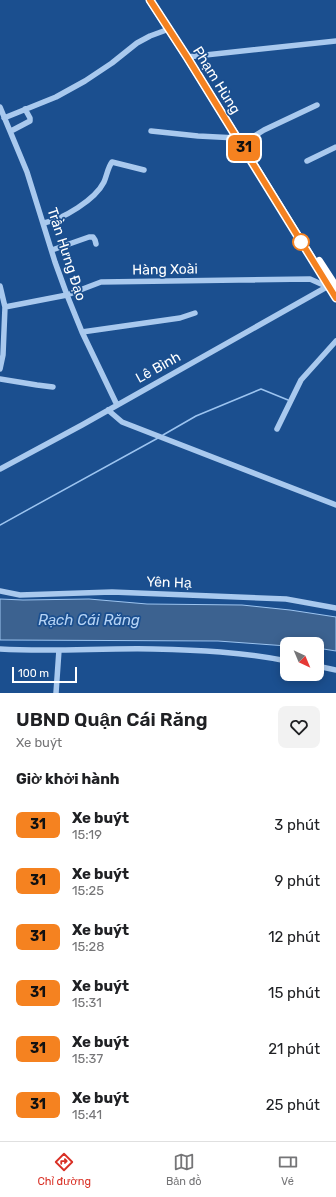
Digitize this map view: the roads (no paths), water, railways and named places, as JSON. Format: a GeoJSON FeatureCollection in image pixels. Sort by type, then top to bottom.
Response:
{"type":"FeatureCollection","features":[{"type":"Feature","properties":{"kind":"highway","name":"Phạm Hùng"},"geometry":{"type":"LineString","coordinates":[[150,0],[189,56],[237,138],[249,153],[333,286],[336,298]]}},
{"type":"Feature","properties":{"kind":"highway","name":"Phạm Hùng"},"geometry":{"type":"LineString","coordinates":[[153,0],[245,142],[249,153]]}},
{"type":"Feature","properties":{"kind":"street"},"geometry":{"type":"LineString","coordinates":[[4,118],[56,97],[85,81],[112,63],[136,43],[169,29]]}},
{"type":"Feature","properties":{"kind":"street"},"geometry":{"type":"LineString","coordinates":[[189,56],[336,40]]}},
{"type":"Feature","properties":{"kind":"street"},"geometry":{"type":"LineString","coordinates":[[245,142],[264,130],[317,104]]}},
{"type":"Feature","properties":{"kind":"street","name":"Trần Hưng Đạo"},"geometry":{"type":"LineString","coordinates":[[0,107],[11,130],[27,172],[67,295],[82,332],[117,405]]}},
{"type":"Feature","properties":{"kind":"street"},"geometry":{"type":"LineString","coordinates":[[11,130],[30,121],[25,109]]}},
{"type":"Feature","properties":{"kind":"street"},"geometry":{"type":"LineString","coordinates":[[151,131],[237,138]]}},
{"type":"Feature","properties":{"kind":"street"},"geometry":{"type":"LineString","coordinates":[[307,161],[336,147]]}},
{"type":"Feature","properties":{"kind":"street"},"geometry":{"type":"LineString","coordinates":[[44,223],[60,218],[77,209],[84,203],[104,183],[112,162],[144,170]]}},
{"type":"Feature","properties":{"kind":"street"},"geometry":{"type":"LineString","coordinates":[[52,250],[89,237],[93,237],[96,244]]}},
{"type":"Feature","properties":{"kind":"street","name":"Hàng Xoài"},"geometry":{"type":"LineString","coordinates":[[5,307],[67,295],[101,282],[310,279],[333,286]]}},
{"type":"Feature","properties":{"kind":"street"},"geometry":{"type":"LineString","coordinates":[[0,286],[5,307],[3,355],[0,369]]}},
{"type":"Feature","properties":{"kind":"street","name":"Lê Bình"},"geometry":{"type":"LineString","coordinates":[[0,469],[333,286]]}},
{"type":"Feature","properties":{"kind":"street"},"geometry":{"type":"LineString","coordinates":[[82,332],[180,318],[195,313]]}},
{"type":"Feature","properties":{"kind":"street"},"geometry":{"type":"LineString","coordinates":[[277,429],[301,380],[336,341]]}},
{"type":"Feature","properties":{"kind":"street"},"geometry":{"type":"LineString","coordinates":[[0,379],[53,387]]}},
{"type":"Feature","properties":{"kind":"street"},"geometry":{"type":"LineString","coordinates":[[108,410],[122,422],[336,505]]}},
{"type":"Feature","properties":{"kind":"street","name":"Yên Hạ"},"geometry":{"type":"LineString","coordinates":[[0,591],[20,594],[112,592],[286,599],[336,608]]}},
{"type":"Feature","properties":{"kind":"street"},"geometry":{"type":"LineString","coordinates":[[0,649],[160,649],[241,654],[280,660]]}},
{"type":"Feature","properties":{"kind":"street"},"geometry":{"type":"LineString","coordinates":[[56,693],[59,650]]}},
{"type":"Feature","properties":{"kind":"street"},"geometry":{"type":"LineString","coordinates":[[324,667],[336,670]]}},
{"type":"Feature","properties":{"kind":"water","name":"Rạch Cái Răng"},"geometry":{"type":"Polygon","coordinates":[[[0,599],[89,599],[147,604],[242,605],[336,617],[336,651],[324,649],[324,637],[280,637],[280,645],[218,641],[0,640],[0,599]]]}},
{"type":"Feature","properties":{"kind":"waterway"},"geometry":{"type":"LineString","coordinates":[[163,435],[196,416],[261,389],[288,400]]}},
{"type":"Feature","properties":{"kind":"waterway"},"geometry":{"type":"LineString","coordinates":[[0,525],[158,438]]}}]}
